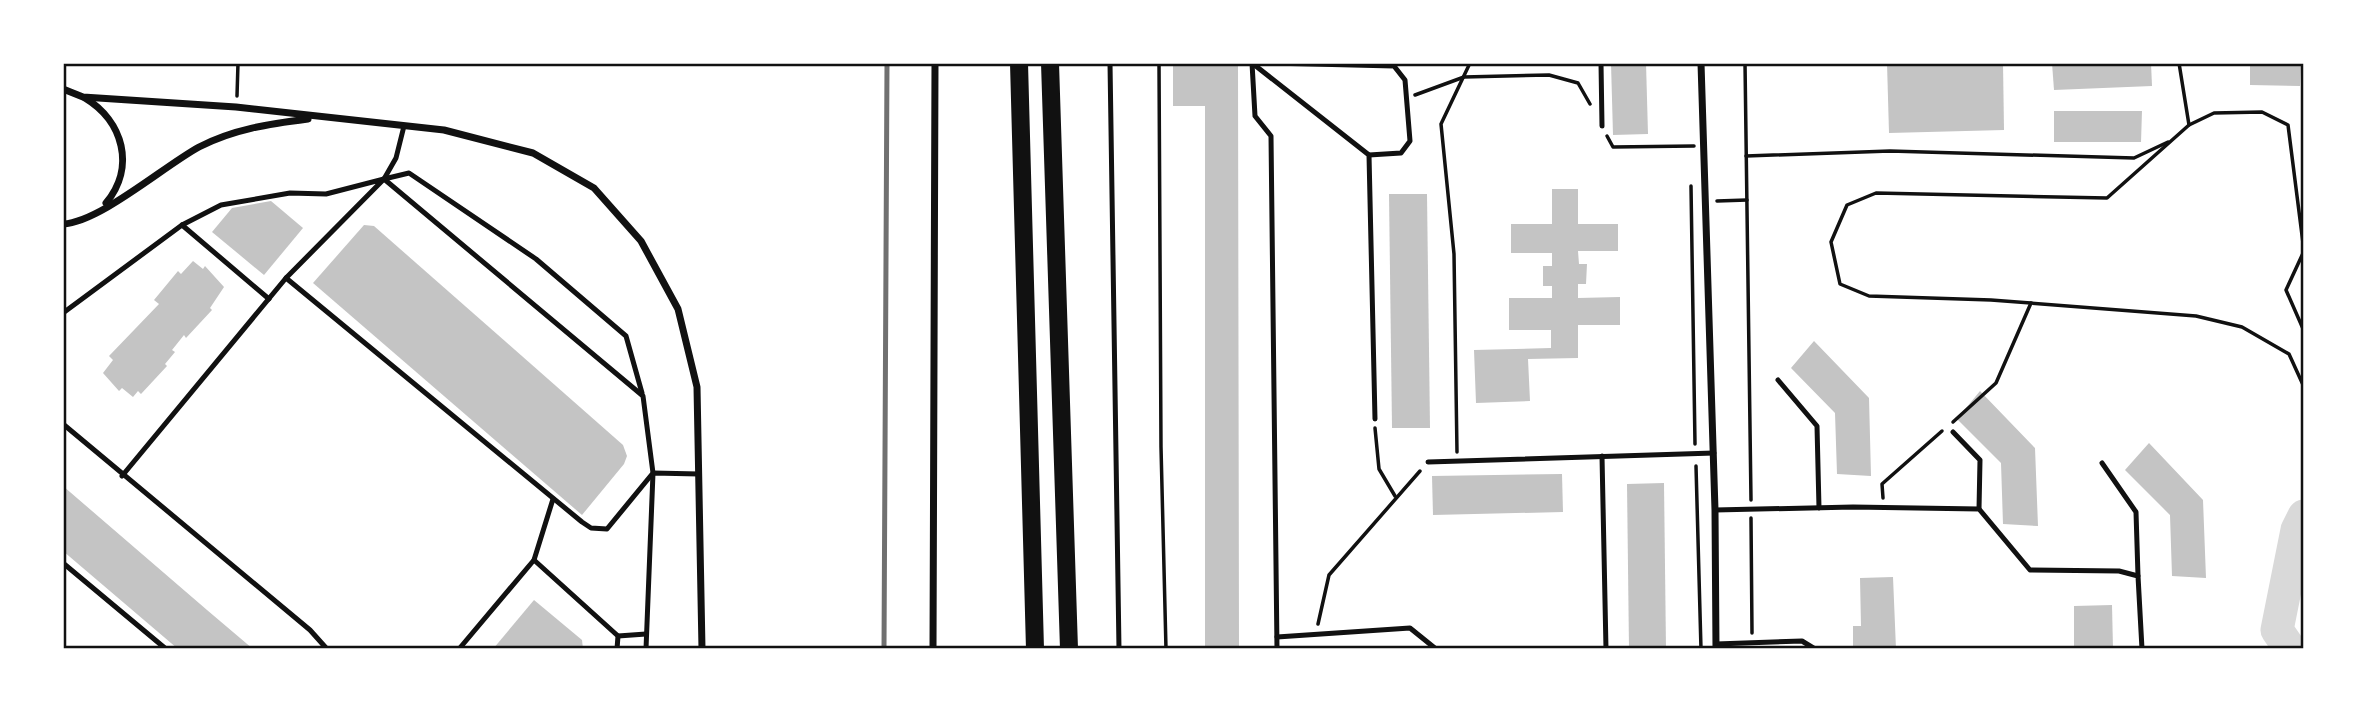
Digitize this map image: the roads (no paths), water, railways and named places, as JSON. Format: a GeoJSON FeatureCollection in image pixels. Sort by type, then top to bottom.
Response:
{"type":"FeatureCollection","features":[{"type":"Feature","properties":{"kind":"main road"},"geometry":{"type":"LineString","coordinates":[[1019,63],[1035,649]]}},
{"type":"Feature","properties":{"kind":"main road"},"geometry":{"type":"LineString","coordinates":[[1050,63],[1069,649]]}},
{"type":"Feature","properties":{"kind":"street"},"geometry":{"type":"LineString","coordinates":[[933,649],[935,63]]}},
{"type":"Feature","properties":{"kind":"street"},"geometry":{"type":"LineString","coordinates":[[1701,63],[1716,510],[1716,647]]}},
{"type":"Feature","properties":{"kind":"street"},"geometry":{"type":"LineString","coordinates":[[63,90],[100,107],[114,123],[122,142],[124,163],[119,183],[108,201],[92,215]]}},
{"type":"Feature","properties":{"kind":"street"},"geometry":{"type":"LineString","coordinates":[[83,97],[236,107],[444,130],[533,153],[594,188],[642,241],[678,309],[694,374],[697,387],[702,649]]}},
{"type":"Feature","properties":{"kind":"street"},"geometry":{"type":"LineString","coordinates":[[63,224],[92,215],[200,147],[254,125],[319,118]]}},
{"type":"Feature","properties":{"kind":"lane"},"geometry":{"type":"LineString","coordinates":[[1110,63],[1119,649]]}},
{"type":"Feature","properties":{"kind":"lane"},"geometry":{"type":"LineString","coordinates":[[1252,63],[1369,155],[1401,153],[1410,141],[1405,79],[1394,66],[1268,63]]}},
{"type":"Feature","properties":{"kind":"lane"},"geometry":{"type":"LineString","coordinates":[[1252,63],[1255,116],[1271,136],[1277,649]]}},
{"type":"Feature","properties":{"kind":"lane"},"geometry":{"type":"LineString","coordinates":[[1601,63],[1602,126]]}},
{"type":"Feature","properties":{"kind":"lane"},"geometry":{"type":"LineString","coordinates":[[122,476],[286,278],[384,178],[396,158],[404,126]]}},
{"type":"Feature","properties":{"kind":"lane"},"geometry":{"type":"LineString","coordinates":[[1369,155],[1375,419]]}},
{"type":"Feature","properties":{"kind":"lane"},"geometry":{"type":"LineString","coordinates":[[63,313],[182,225],[221,205],[290,193],[326,194],[409,173],[536,259],[626,336],[643,396],[653,473],[646,649]]}},
{"type":"Feature","properties":{"kind":"lane"},"geometry":{"type":"LineString","coordinates":[[384,178],[643,396]]}},
{"type":"Feature","properties":{"kind":"lane"},"geometry":{"type":"LineString","coordinates":[[182,225],[269,299]]}},
{"type":"Feature","properties":{"kind":"lane"},"geometry":{"type":"LineString","coordinates":[[286,278],[591,528],[607,529],[653,473]]}},
{"type":"Feature","properties":{"kind":"lane"},"geometry":{"type":"LineString","coordinates":[[1778,380],[1817,426],[1819,508]]}},
{"type":"Feature","properties":{"kind":"lane"},"geometry":{"type":"LineString","coordinates":[[63,424],[122,476],[310,630],[327,649]]}},
{"type":"Feature","properties":{"kind":"lane"},"geometry":{"type":"LineString","coordinates":[[1953,432],[1980,460],[1979,509],[2030,570],[2119,571],[2138,576]]}},
{"type":"Feature","properties":{"kind":"lane"},"geometry":{"type":"LineString","coordinates":[[1428,462],[1714,453]]}},
{"type":"Feature","properties":{"kind":"lane"},"geometry":{"type":"LineString","coordinates":[[1602,456],[1606,649]]}},
{"type":"Feature","properties":{"kind":"lane"},"geometry":{"type":"LineString","coordinates":[[2102,463],[2136,512],[2142,649]]}},
{"type":"Feature","properties":{"kind":"lane"},"geometry":{"type":"LineString","coordinates":[[653,473],[699,474]]}},
{"type":"Feature","properties":{"kind":"lane"},"geometry":{"type":"LineString","coordinates":[[459,649],[534,560],[553,499]]}},
{"type":"Feature","properties":{"kind":"lane"},"geometry":{"type":"LineString","coordinates":[[1716,510],[1979,509]]}},
{"type":"Feature","properties":{"kind":"lane"},"geometry":{"type":"LineString","coordinates":[[534,560],[618,636],[646,634]]}},
{"type":"Feature","properties":{"kind":"lane"},"geometry":{"type":"LineString","coordinates":[[63,563],[166,649]]}},
{"type":"Feature","properties":{"kind":"lane"},"geometry":{"type":"LineString","coordinates":[[1277,637],[1410,628],[1437,649]]}},
{"type":"Feature","properties":{"kind":"lane"},"geometry":{"type":"LineString","coordinates":[[617,649],[618,636]]}},
{"type":"Feature","properties":{"kind":"lane"},"geometry":{"type":"LineString","coordinates":[[1716,647],[1802,641],[1815,649]]}},
{"type":"Feature","properties":{"kind":"waterway"},"geometry":{"type":"LineString","coordinates":[[2290,649],[2277,630],[2297,530],[2304,516]]}},
{"type":"Feature","properties":{"kind":"railway"},"geometry":{"type":"LineString","coordinates":[[884,649],[887,63]]}}]}
